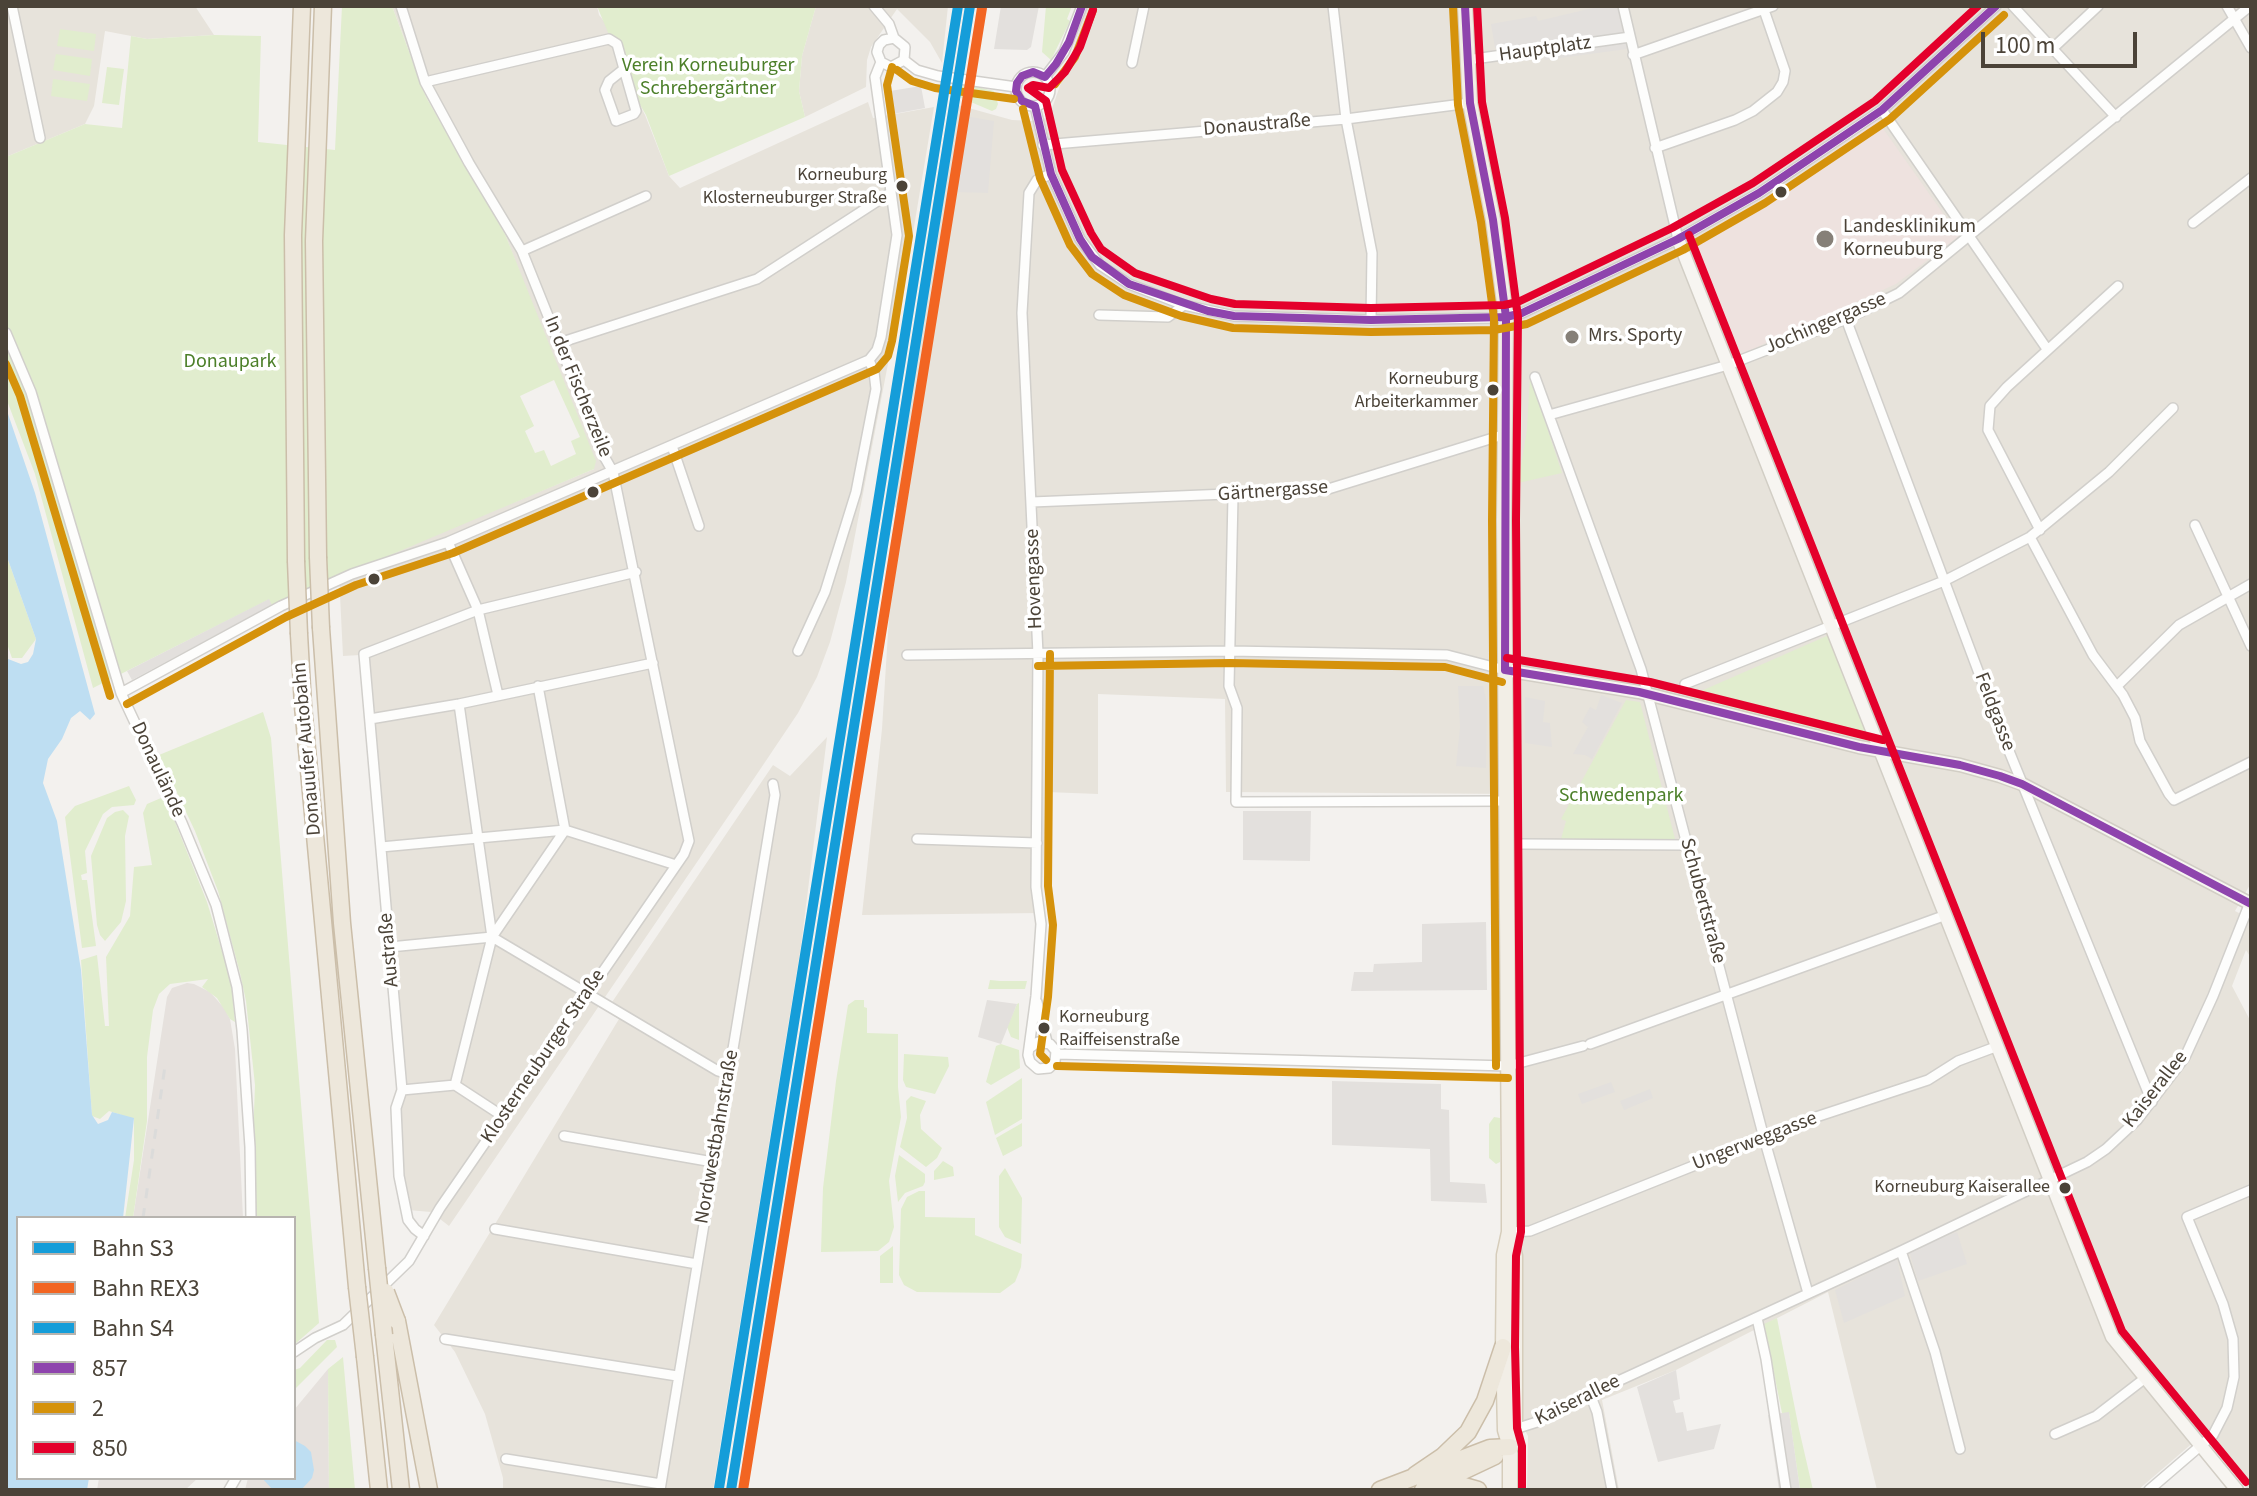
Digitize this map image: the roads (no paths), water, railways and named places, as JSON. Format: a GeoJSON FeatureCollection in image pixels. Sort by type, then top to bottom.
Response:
{"type":"FeatureCollection","features":[{"type":"Feature","properties":{"kind":"highway","name":"Donauufer Autobahn"},"geometry":{"type":"LineString","coordinates":[[302,6],[293,251],[299,634],[304,722],[379,1490]]}},
{"type":"Feature","properties":{"kind":"highway","name":"Donauufer Autobahn"},"geometry":{"type":"LineString","coordinates":[[323,6],[314,271],[321,628],[338,876],[401,1490]]}},
{"type":"Feature","properties":{"kind":"highway"},"geometry":{"type":"LineString","coordinates":[[377,1268],[397,1321],[429,1490]]}},
{"type":"Feature","properties":{"kind":"highway"},"geometry":{"type":"LineString","coordinates":[[1424,1484],[1443,1456],[1468,1432],[1485,1401],[1503,1347]]}},
{"type":"Feature","properties":{"kind":"highway"},"geometry":{"type":"LineString","coordinates":[[1424,1484],[1510,1447]]}},
{"type":"Feature","properties":{"kind":"highway"},"geometry":{"type":"LineString","coordinates":[[1380,1490],[1424,1484],[1457,1484],[1478,1490]]}},
{"type":"Feature","properties":{"kind":"main road"},"geometry":{"type":"LineString","coordinates":[[1465,6],[1470,103],[1498,251],[1506,317],[1509,1232],[1504,1255],[1503,1347],[1510,1490]]}},
{"type":"Feature","properties":{"kind":"main road"},"geometry":{"type":"LineString","coordinates":[[1509,1232],[1515,1256],[1520,1428],[1510,1447]]}},
{"type":"Feature","properties":{"kind":"street"},"geometry":{"type":"LineString","coordinates":[[12,6],[40,138]]}},
{"type":"Feature","properties":{"kind":"street","name":"In der Fischerzeile"},"geometry":{"type":"LineString","coordinates":[[401,6],[425,82],[522,251],[613,472],[689,841]]}},
{"type":"Feature","properties":{"kind":"street"},"geometry":{"type":"LineString","coordinates":[[874,6],[889,24],[894,38],[905,47],[904,60]]}},
{"type":"Feature","properties":{"kind":"street"},"geometry":{"type":"LineString","coordinates":[[1045,77],[1069,42],[1082,6]]}},
{"type":"Feature","properties":{"kind":"street"},"geometry":{"type":"LineString","coordinates":[[1132,63],[1144,6]]}},
{"type":"Feature","properties":{"kind":"street"},"geometry":{"type":"LineString","coordinates":[[1333,6],[1346,119],[1372,253],[1371,320]]}},
{"type":"Feature","properties":{"kind":"street"},"geometry":{"type":"LineString","coordinates":[[1623,6],[1678,239],[2112,1337],[2237,1490]]}},
{"type":"Feature","properties":{"kind":"street"},"geometry":{"type":"LineString","coordinates":[[1035,106],[1051,174],[1080,239],[1100,265],[1129,284],[1184,305],[1234,316],[1371,320],[1506,317],[1522,313],[1678,239],[1759,193],[1882,110],[1996,6]]}},
{"type":"Feature","properties":{"kind":"street"},"geometry":{"type":"LineString","coordinates":[[2013,6],[2116,117]]}},
{"type":"Feature","properties":{"kind":"street"},"geometry":{"type":"LineString","coordinates":[[2052,49],[2098,6]]}},
{"type":"Feature","properties":{"kind":"street"},"geometry":{"type":"LineString","coordinates":[[2227,6],[2251,48]]}},
{"type":"Feature","properties":{"kind":"street","name":"Jochingergasse"},"geometry":{"type":"LineString","coordinates":[[1549,415],[1728,365],[1846,319],[1899,293],[2250,6]]}},
{"type":"Feature","properties":{"kind":"street"},"geometry":{"type":"LineString","coordinates":[[1633,55],[1768,8],[1785,71],[1777,92],[1753,111],[1655,148]]}},
{"type":"Feature","properties":{"kind":"street","name":"Hauptplatz"},"geometry":{"type":"LineString","coordinates":[[1467,60],[1630,37]]}},
{"type":"Feature","properties":{"kind":"street"},"geometry":{"type":"LineString","coordinates":[[894,38],[887,38],[879,45],[877,52],[881,62],[891,67],[904,60]]}},
{"type":"Feature","properties":{"kind":"street"},"geometry":{"type":"LineString","coordinates":[[425,82],[609,39],[617,44],[624,69],[636,113],[616,121],[605,90],[609,81],[624,69]]}},
{"type":"Feature","properties":{"kind":"street"},"geometry":{"type":"LineString","coordinates":[[904,60],[917,70],[938,76],[1016,87]]}},
{"type":"Feature","properties":{"kind":"street"},"geometry":{"type":"LineString","coordinates":[[121,693],[281,606],[352,574],[448,542],[869,360],[877,350],[881,337],[897,235],[875,85],[881,62]]}},
{"type":"Feature","properties":{"kind":"street"},"geometry":{"type":"LineString","coordinates":[[1033,72],[1045,77],[1049,95],[1043,102],[1035,106],[1022,101],[1016,87],[1019,79],[1033,72]]}},
{"type":"Feature","properties":{"kind":"street","name":"Donaustraße"},"geometry":{"type":"LineString","coordinates":[[1043,145],[1346,119],[1470,103]]}},
{"type":"Feature","properties":{"kind":"street"},"geometry":{"type":"LineString","coordinates":[[1882,110],[2047,349]]}},
{"type":"Feature","properties":{"kind":"street","name":"Hovengasse"},"geometry":{"type":"LineString","coordinates":[[1051,174],[1037,180],[1029,193],[1023,291],[1038,654],[1036,887],[1041,924],[1030,1062],[1038,1069],[1051,1067],[1057,1054]]}},
{"type":"Feature","properties":{"kind":"street"},"geometry":{"type":"LineString","coordinates":[[2193,223],[2251,178]]}},
{"type":"Feature","properties":{"kind":"street"},"geometry":{"type":"LineString","coordinates":[[559,343],[757,279],[890,193]]}},
{"type":"Feature","properties":{"kind":"street"},"geometry":{"type":"LineString","coordinates":[[522,251],[646,196]]}},
{"type":"Feature","properties":{"kind":"street"},"geometry":{"type":"LineString","coordinates":[[2040,530],[1988,430],[1990,406],[2047,349],[2118,286]]}},
{"type":"Feature","properties":{"kind":"street"},"geometry":{"type":"LineString","coordinates":[[1099,315],[1168,317],[1184,305]]}},
{"type":"Feature","properties":{"kind":"street","name":"Feldgasse"},"geometry":{"type":"LineString","coordinates":[[1846,319],[1998,724],[2152,1102]]}},
{"type":"Feature","properties":{"kind":"street","name":"Donaulände"},"geometry":{"type":"LineString","coordinates":[[6,333],[31,392],[121,693],[216,905],[232,964],[242,1030],[251,1216]]}},
{"type":"Feature","properties":{"kind":"street"},"geometry":{"type":"LineString","coordinates":[[798,651],[825,592],[856,492],[876,389],[869,360]]}},
{"type":"Feature","properties":{"kind":"street","name":"Schubertstraße"},"geometry":{"type":"LineString","coordinates":[[1535,377],[1641,669],[1764,1138],[1808,1293]]}},
{"type":"Feature","properties":{"kind":"street"},"geometry":{"type":"LineString","coordinates":[[1685,684],[1944,581],[2030,537],[2109,472],[2173,408]]}},
{"type":"Feature","properties":{"kind":"street","name":"Gärtnergasse"},"geometry":{"type":"LineString","coordinates":[[1032,502],[1305,492],[1344,485],[1506,434]]}},
{"type":"Feature","properties":{"kind":"street"},"geometry":{"type":"LineString","coordinates":[[672,446],[699,526]]}},
{"type":"Feature","properties":{"kind":"street"},"geometry":{"type":"LineString","coordinates":[[1233,496],[1229,686],[1237,708],[1236,802],[1506,801]]}},
{"type":"Feature","properties":{"kind":"street"},"geometry":{"type":"LineString","coordinates":[[2195,525],[2251,646]]}},
{"type":"Feature","properties":{"kind":"street"},"geometry":{"type":"LineString","coordinates":[[2030,537],[2093,655],[2117,686],[2135,718],[2140,741],[2165,790],[2174,800],[2251,762]]}},
{"type":"Feature","properties":{"kind":"street"},"geometry":{"type":"LineString","coordinates":[[448,542],[478,610],[498,695]]}},
{"type":"Feature","properties":{"kind":"street"},"geometry":{"type":"LineString","coordinates":[[478,610],[636,572]]}},
{"type":"Feature","properties":{"kind":"street"},"geometry":{"type":"LineString","coordinates":[[2117,686],[2179,625],[2251,584]]}},
{"type":"Feature","properties":{"kind":"street","name":"Austraße"},"geometry":{"type":"LineString","coordinates":[[424,1236],[408,1220],[399,1176],[396,1108],[402,1090],[364,654],[478,610]]}},
{"type":"Feature","properties":{"kind":"street"},"geometry":{"type":"LineString","coordinates":[[907,655],[1230,651],[1447,655],[1505,670],[1647,694],[1880,752],[1960,765],[2022,784],[2250,903]]}},
{"type":"Feature","properties":{"kind":"street"},"geometry":{"type":"LineString","coordinates":[[370,719],[459,704],[653,663]]}},
{"type":"Feature","properties":{"kind":"street"},"geometry":{"type":"LineString","coordinates":[[455,1085],[492,937],[565,830],[538,686]]}},
{"type":"Feature","properties":{"kind":"street"},"geometry":{"type":"LineString","coordinates":[[459,704],[492,937]]}},
{"type":"Feature","properties":{"kind":"street","name":"Nordwestbahnstraße"},"geometry":{"type":"LineString","coordinates":[[660,1487],[775,795],[773,784]]}},
{"type":"Feature","properties":{"kind":"street"},"geometry":{"type":"LineString","coordinates":[[381,847],[565,830],[676,865]]}},
{"type":"Feature","properties":{"kind":"street"},"geometry":{"type":"LineString","coordinates":[[917,839],[1037,843]]}},
{"type":"Feature","properties":{"kind":"street","name":"Klosterneuburger Straße"},"geometry":{"type":"LineString","coordinates":[[296,1351],[343,1325],[399,1274],[440,1208],[676,865],[689,841]]}},
{"type":"Feature","properties":{"kind":"street"},"geometry":{"type":"LineString","coordinates":[[1521,844],[1687,845]]}},
{"type":"Feature","properties":{"kind":"street","name":"Kaiserallee"},"geometry":{"type":"LineString","coordinates":[[1520,1428],[1901,1251],[2087,1162],[2106,1149],[2152,1102],[2185,1057],[2250,903]]}},
{"type":"Feature","properties":{"kind":"street"},"geometry":{"type":"LineString","coordinates":[[1031,1047],[1038,1042],[1047,1042],[1057,1054],[1508,1066],[1586,1045],[1946,915]]}},
{"type":"Feature","properties":{"kind":"street"},"geometry":{"type":"LineString","coordinates":[[390,947],[492,937],[718,1071],[729,1074]]}},
{"type":"Feature","properties":{"kind":"street","name":"Hovengasse"},"geometry":{"type":"LineString","coordinates":[[1036,996],[1047,1042]]}},
{"type":"Feature","properties":{"kind":"street","name":"Ungerweggasse"},"geometry":{"type":"LineString","coordinates":[[1509,1232],[1530,1231],[1816,1117],[1928,1080],[1958,1061],[1998,1046]]}},
{"type":"Feature","properties":{"kind":"street"},"geometry":{"type":"LineString","coordinates":[[402,1090],[455,1085],[504,1117]]}},
{"type":"Feature","properties":{"kind":"street"},"geometry":{"type":"LineString","coordinates":[[564,1136],[713,1162]]}},
{"type":"Feature","properties":{"kind":"street"},"geometry":{"type":"LineString","coordinates":[[2149,1490],[2213,1435],[2227,1408],[2234,1377],[2233,1339],[2223,1304],[2187,1217],[2251,1190]]}},
{"type":"Feature","properties":{"kind":"street"},"geometry":{"type":"LineString","coordinates":[[495,1229],[697,1264]]}},
{"type":"Feature","properties":{"kind":"street"},"geometry":{"type":"LineString","coordinates":[[1901,1251],[1935,1352],[1960,1449]]}},
{"type":"Feature","properties":{"kind":"street"},"geometry":{"type":"LineString","coordinates":[[1757,1318],[1786,1490]]}},
{"type":"Feature","properties":{"kind":"street"},"geometry":{"type":"LineString","coordinates":[[445,1339],[677,1376]]}},
{"type":"Feature","properties":{"kind":"street"},"geometry":{"type":"LineString","coordinates":[[2055,1434],[2096,1416],[2144,1379]]}},
{"type":"Feature","properties":{"kind":"street"},"geometry":{"type":"LineString","coordinates":[[1590,1394],[1597,1412],[1612,1490]]}},
{"type":"Feature","properties":{"kind":"street"},"geometry":{"type":"LineString","coordinates":[[506,1459],[660,1487]]}},
{"type":"Feature","properties":{"kind":"water"},"geometry":{"type":"Polygon","coordinates":[[[6,408],[35,493],[95,714],[90,720],[80,711],[71,718],[62,739],[48,759],[43,783],[57,821],[81,970],[92,1115],[98,1124],[108,1120],[112,1112],[134,1118],[123,1216],[16,1216],[16,1480],[89,1480],[87,1490],[6,1490],[6,655],[8,659],[21,664],[28,662],[36,639],[6,554],[6,408]]]}},
{"type":"Feature","properties":{"kind":"water"},"geometry":{"type":"Polygon","coordinates":[[[296,1441],[305,1446],[311,1452],[312,1478],[301,1490],[273,1490],[264,1480],[296,1480],[296,1441]]]}},
{"type":"Feature","properties":{"kind":"railway"},"geometry":{"type":"LineString","coordinates":[[143,1216],[165,1066]]}},
{"type":"Feature","properties":{"kind":"rail line","name":"S4"},"geometry":{"type":"LineString","coordinates":[[719,1488],[958,6]]}},
{"type":"Feature","properties":{"kind":"rail line","name":"S3"},"geometry":{"type":"LineString","coordinates":[[731,1490],[970,6]]}},
{"type":"Feature","properties":{"kind":"rail line","name":"REX3"},"geometry":{"type":"LineString","coordinates":[[743,1490],[982,8]]}},
{"type":"Feature","properties":{"kind":"place","name":"Korneuburg Klosterneuburger Straße"},"geometry":{"type":"Point","coordinates":[902,186]}},
{"type":"Feature","properties":{"kind":"place","name":"Landesklinikum Korneuburg"},"geometry":{"type":"Point","coordinates":[1825,239]}},
{"type":"Feature","properties":{"kind":"place","name":"Mrs. Sporty"},"geometry":{"type":"Point","coordinates":[1572,337]}},
{"type":"Feature","properties":{"kind":"place","name":"Korneuburg Arbeiterkammer"},"geometry":{"type":"Point","coordinates":[1493,390]}},
{"type":"Feature","properties":{"kind":"place","name":"Korneuburg Raiffeisenstraße"},"geometry":{"type":"Point","coordinates":[1044,1028]}},
{"type":"Feature","properties":{"kind":"place","name":"Korneuburg Kaiserallee"},"geometry":{"type":"Point","coordinates":[2065,1188]}},
{"type":"Feature","properties":{"kind":"park label","name":"Verein Korneuburger Schrebergärtner"},"geometry":{"type":"Point","coordinates":[708,78]}},
{"type":"Feature","properties":{"kind":"park label","name":"Donaupark"},"geometry":{"type":"Point","coordinates":[230,363]}},
{"type":"Feature","properties":{"kind":"park label","name":"Schwedenpark"},"geometry":{"type":"Point","coordinates":[1621,797]}}]}
